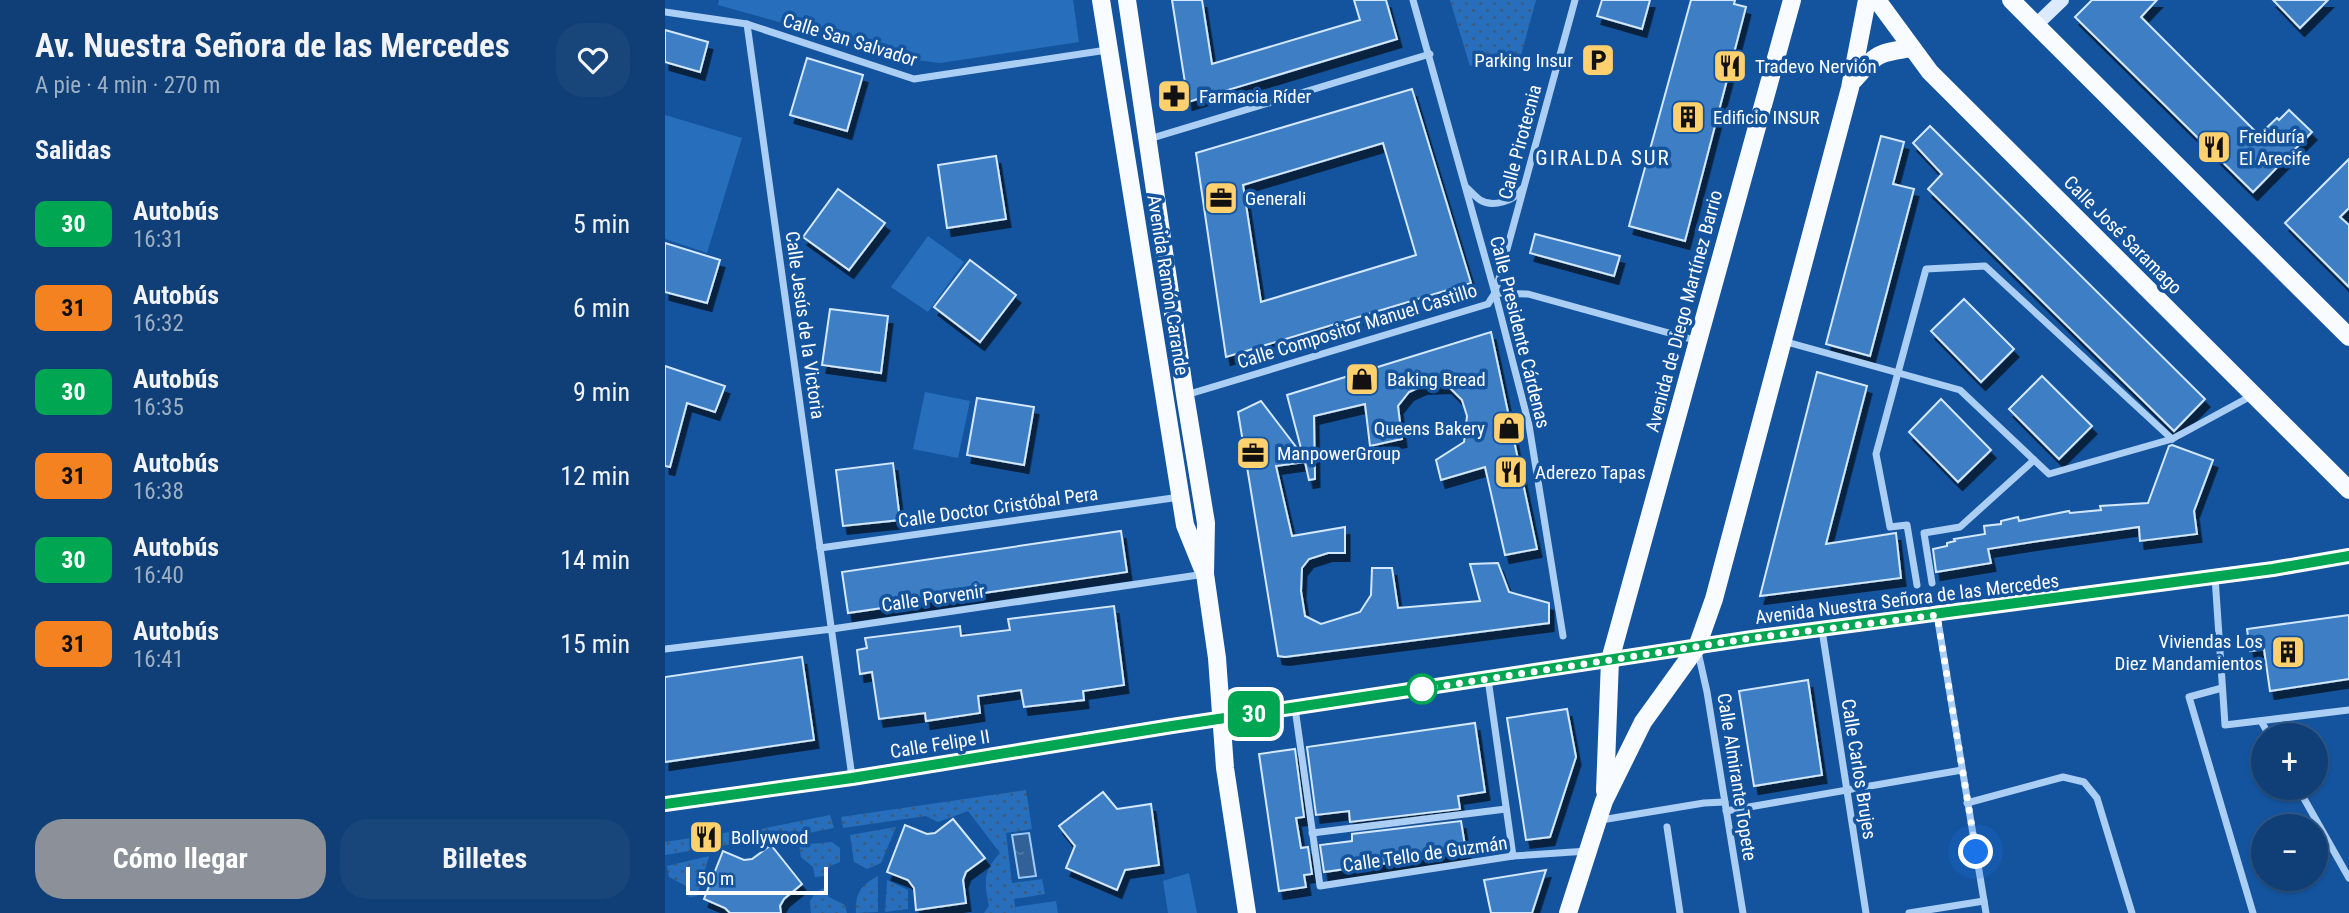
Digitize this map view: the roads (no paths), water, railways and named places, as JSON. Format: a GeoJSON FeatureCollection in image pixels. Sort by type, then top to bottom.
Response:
{"type":"FeatureCollection","features":[{"type":"Feature","properties":{"kind":"main road","name":"Avenida Ramón Carande"},"geometry":{"type":"LineString","coordinates":[[1101,0],[1185,525],[1205,574]]}},
{"type":"Feature","properties":{"kind":"main road","name":"Avenida Ramón Carande"},"geometry":{"type":"LineString","coordinates":[[1127,0],[1206,523],[1205,574],[1217,658],[1225,768],[1247,913]]}},
{"type":"Feature","properties":{"kind":"main road","name":"Avenida de Diego Martínez Barrio"},"geometry":{"type":"LineString","coordinates":[[1604,801],[1611,660],[1792,0]]}},
{"type":"Feature","properties":{"kind":"main road"},"geometry":{"type":"LineString","coordinates":[[1568,913],[1604,801],[1643,722],[1697,647],[1714,599],[1851,84],[1867,0]]}},
{"type":"Feature","properties":{"kind":"main road","name":"Calle José Saramago"},"geometry":{"type":"LineString","coordinates":[[1877,0],[1930,72],[2349,490]]}},
{"type":"Feature","properties":{"kind":"main road"},"geometry":{"type":"LineString","coordinates":[[2011,0],[2349,337]]}},
{"type":"Feature","properties":{"kind":"main road"},"geometry":{"type":"LineString","coordinates":[[1851,84],[1869,61],[1881,52],[1912,48]]}},
{"type":"Feature","properties":{"kind":"street","name":"Calle Presidente Cárdenas"},"geometry":{"type":"LineString","coordinates":[[1413,0],[1430,54],[1529,425],[1563,636]]}},
{"type":"Feature","properties":{"kind":"street","name":"Calle Pirotecnia"},"geometry":{"type":"LineString","coordinates":[[1495,293],[1575,0]]}},
{"type":"Feature","properties":{"kind":"street"},"geometry":{"type":"LineString","coordinates":[[2037,24],[2062,0]]}},
{"type":"Feature","properties":{"kind":"street","name":"Calle San Salvador"},"geometry":{"type":"LineString","coordinates":[[665,12],[747,24],[914,79],[1109,49]]}},
{"type":"Feature","properties":{"kind":"street","name":"Calle Jesús de la Victoria"},"geometry":{"type":"LineString","coordinates":[[747,24],[852,778]]}},
{"type":"Feature","properties":{"kind":"street"},"geometry":{"type":"LineString","coordinates":[[1149,139],[1430,54]]}},
{"type":"Feature","properties":{"kind":"street"},"geometry":{"type":"LineString","coordinates":[[1466,187],[1482,202],[1495,204],[1518,195],[1526,182]]}},
{"type":"Feature","properties":{"kind":"street"},"geometry":{"type":"LineString","coordinates":[[1917,584],[1907,525],[1890,527],[1876,454],[1926,269],[1985,266],[2172,439]]}},
{"type":"Feature","properties":{"kind":"street","name":"Calle Compositor Manuel Castillo"},"geometry":{"type":"LineString","coordinates":[[1185,395],[1488,304],[1495,293],[1528,294],[1698,341]]}},
{"type":"Feature","properties":{"kind":"street"},"geometry":{"type":"LineString","coordinates":[[1783,341],[1961,390],[2049,474],[2172,439],[2253,395]]}},
{"type":"Feature","properties":{"kind":"street"},"geometry":{"type":"LineString","coordinates":[[1932,583],[1924,533],[1960,527],[2034,460]]}},
{"type":"Feature","properties":{"kind":"street","name":"Calle Doctor Cristóbal Pera"},"geometry":{"type":"LineString","coordinates":[[820,548],[1180,497]]}},
{"type":"Feature","properties":{"kind":"street","name":"Avenida Nuestra Señora de las Mercedes"},"geometry":{"type":"LineString","coordinates":[[1221,719],[1697,647],[2215,577],[2349,556]]}},
{"type":"Feature","properties":{"kind":"street","name":"Calle Porvenir"},"geometry":{"type":"LineString","coordinates":[[665,649],[832,629],[1205,574]]}},
{"type":"Feature","properties":{"kind":"street"},"geometry":{"type":"LineString","coordinates":[[2215,577],[2225,725],[2349,710]]}},
{"type":"Feature","properties":{"kind":"street"},"geometry":{"type":"LineString","coordinates":[[1937,615],[1986,913]]}},
{"type":"Feature","properties":{"kind":"street","name":"Calle Carlos Brujes"},"geometry":{"type":"LineString","coordinates":[[1822,630],[1866,913]]}},
{"type":"Feature","properties":{"kind":"street","name":"Calle Almirante Topete"},"geometry":{"type":"LineString","coordinates":[[1697,647],[1707,692],[1743,913]]}},
{"type":"Feature","properties":{"kind":"street"},"geometry":{"type":"LineString","coordinates":[[1488,679],[1513,856]]}},
{"type":"Feature","properties":{"kind":"street"},"geometry":{"type":"LineString","coordinates":[[2222,688],[2189,697],[2253,913]]}},
{"type":"Feature","properties":{"kind":"street","name":"Calle Tello de Guzmán"},"geometry":{"type":"LineString","coordinates":[[1295,708],[1320,886],[1513,856],[1588,851]]}},
{"type":"Feature","properties":{"kind":"street","name":"Calle Felipe II"},"geometry":{"type":"LineString","coordinates":[[665,804],[852,778],[1221,719]]}},
{"type":"Feature","properties":{"kind":"street"},"geometry":{"type":"LineString","coordinates":[[1598,821],[1704,803],[1726,807],[1962,770]]}},
{"type":"Feature","properties":{"kind":"street"},"geometry":{"type":"LineString","coordinates":[[1968,803],[2063,777],[2084,782],[2097,799],[2132,913]]}},
{"type":"Feature","properties":{"kind":"street"},"geometry":{"type":"LineString","coordinates":[[2305,800],[2349,878]]}},
{"type":"Feature","properties":{"kind":"street"},"geometry":{"type":"LineString","coordinates":[[1312,833],[1506,809]]}},
{"type":"Feature","properties":{"kind":"street"},"geometry":{"type":"LineString","coordinates":[[1667,827],[1680,913]]}},
{"type":"Feature","properties":{"kind":"street"},"geometry":{"type":"LineString","coordinates":[[1909,913],[1984,901]]}},
{"type":"Feature","properties":{"kind":"water"},"geometry":{"type":"Polygon","coordinates":[[[1029,833],[1036,876],[1019,878],[1012,835],[1029,833]]]}},
{"type":"Feature","properties":{"kind":"place","name":"Parking Insur"},"geometry":{"type":"Point","coordinates":[1598,60]}},
{"type":"Feature","properties":{"kind":"place","name":"Tradevo Nervión"},"geometry":{"type":"Point","coordinates":[1730,66]}},
{"type":"Feature","properties":{"kind":"place","name":"Farmacia Ríder"},"geometry":{"type":"Point","coordinates":[1174,96]}},
{"type":"Feature","properties":{"kind":"place","name":"Edificio INSUR"},"geometry":{"type":"Point","coordinates":[1688,117]}},
{"type":"Feature","properties":{"kind":"place","name":"Freiduría El Arecife"},"geometry":{"type":"Point","coordinates":[2214,147]}},
{"type":"Feature","properties":{"kind":"place","name":"Generali"},"geometry":{"type":"Point","coordinates":[1221,198]}},
{"type":"Feature","properties":{"kind":"place","name":"Baking Bread"},"geometry":{"type":"Point","coordinates":[1362,379]}},
{"type":"Feature","properties":{"kind":"place","name":"Queens Bakery"},"geometry":{"type":"Point","coordinates":[1509,428]}},
{"type":"Feature","properties":{"kind":"place","name":"ManpowerGroup"},"geometry":{"type":"Point","coordinates":[1253,453]}},
{"type":"Feature","properties":{"kind":"place","name":"Aderezo Tapas"},"geometry":{"type":"Point","coordinates":[1511,472]}},
{"type":"Feature","properties":{"kind":"place","name":"Viviendas Los Diez Mandamientos"},"geometry":{"type":"Point","coordinates":[2288,652]}},
{"type":"Feature","properties":{"kind":"place","name":"Bollywood"},"geometry":{"type":"Point","coordinates":[706,837]}},
{"type":"Feature","properties":{"kind":"district","name":"GIRALDA SUR"},"geometry":{"type":"Point","coordinates":[1603,158]}}]}
